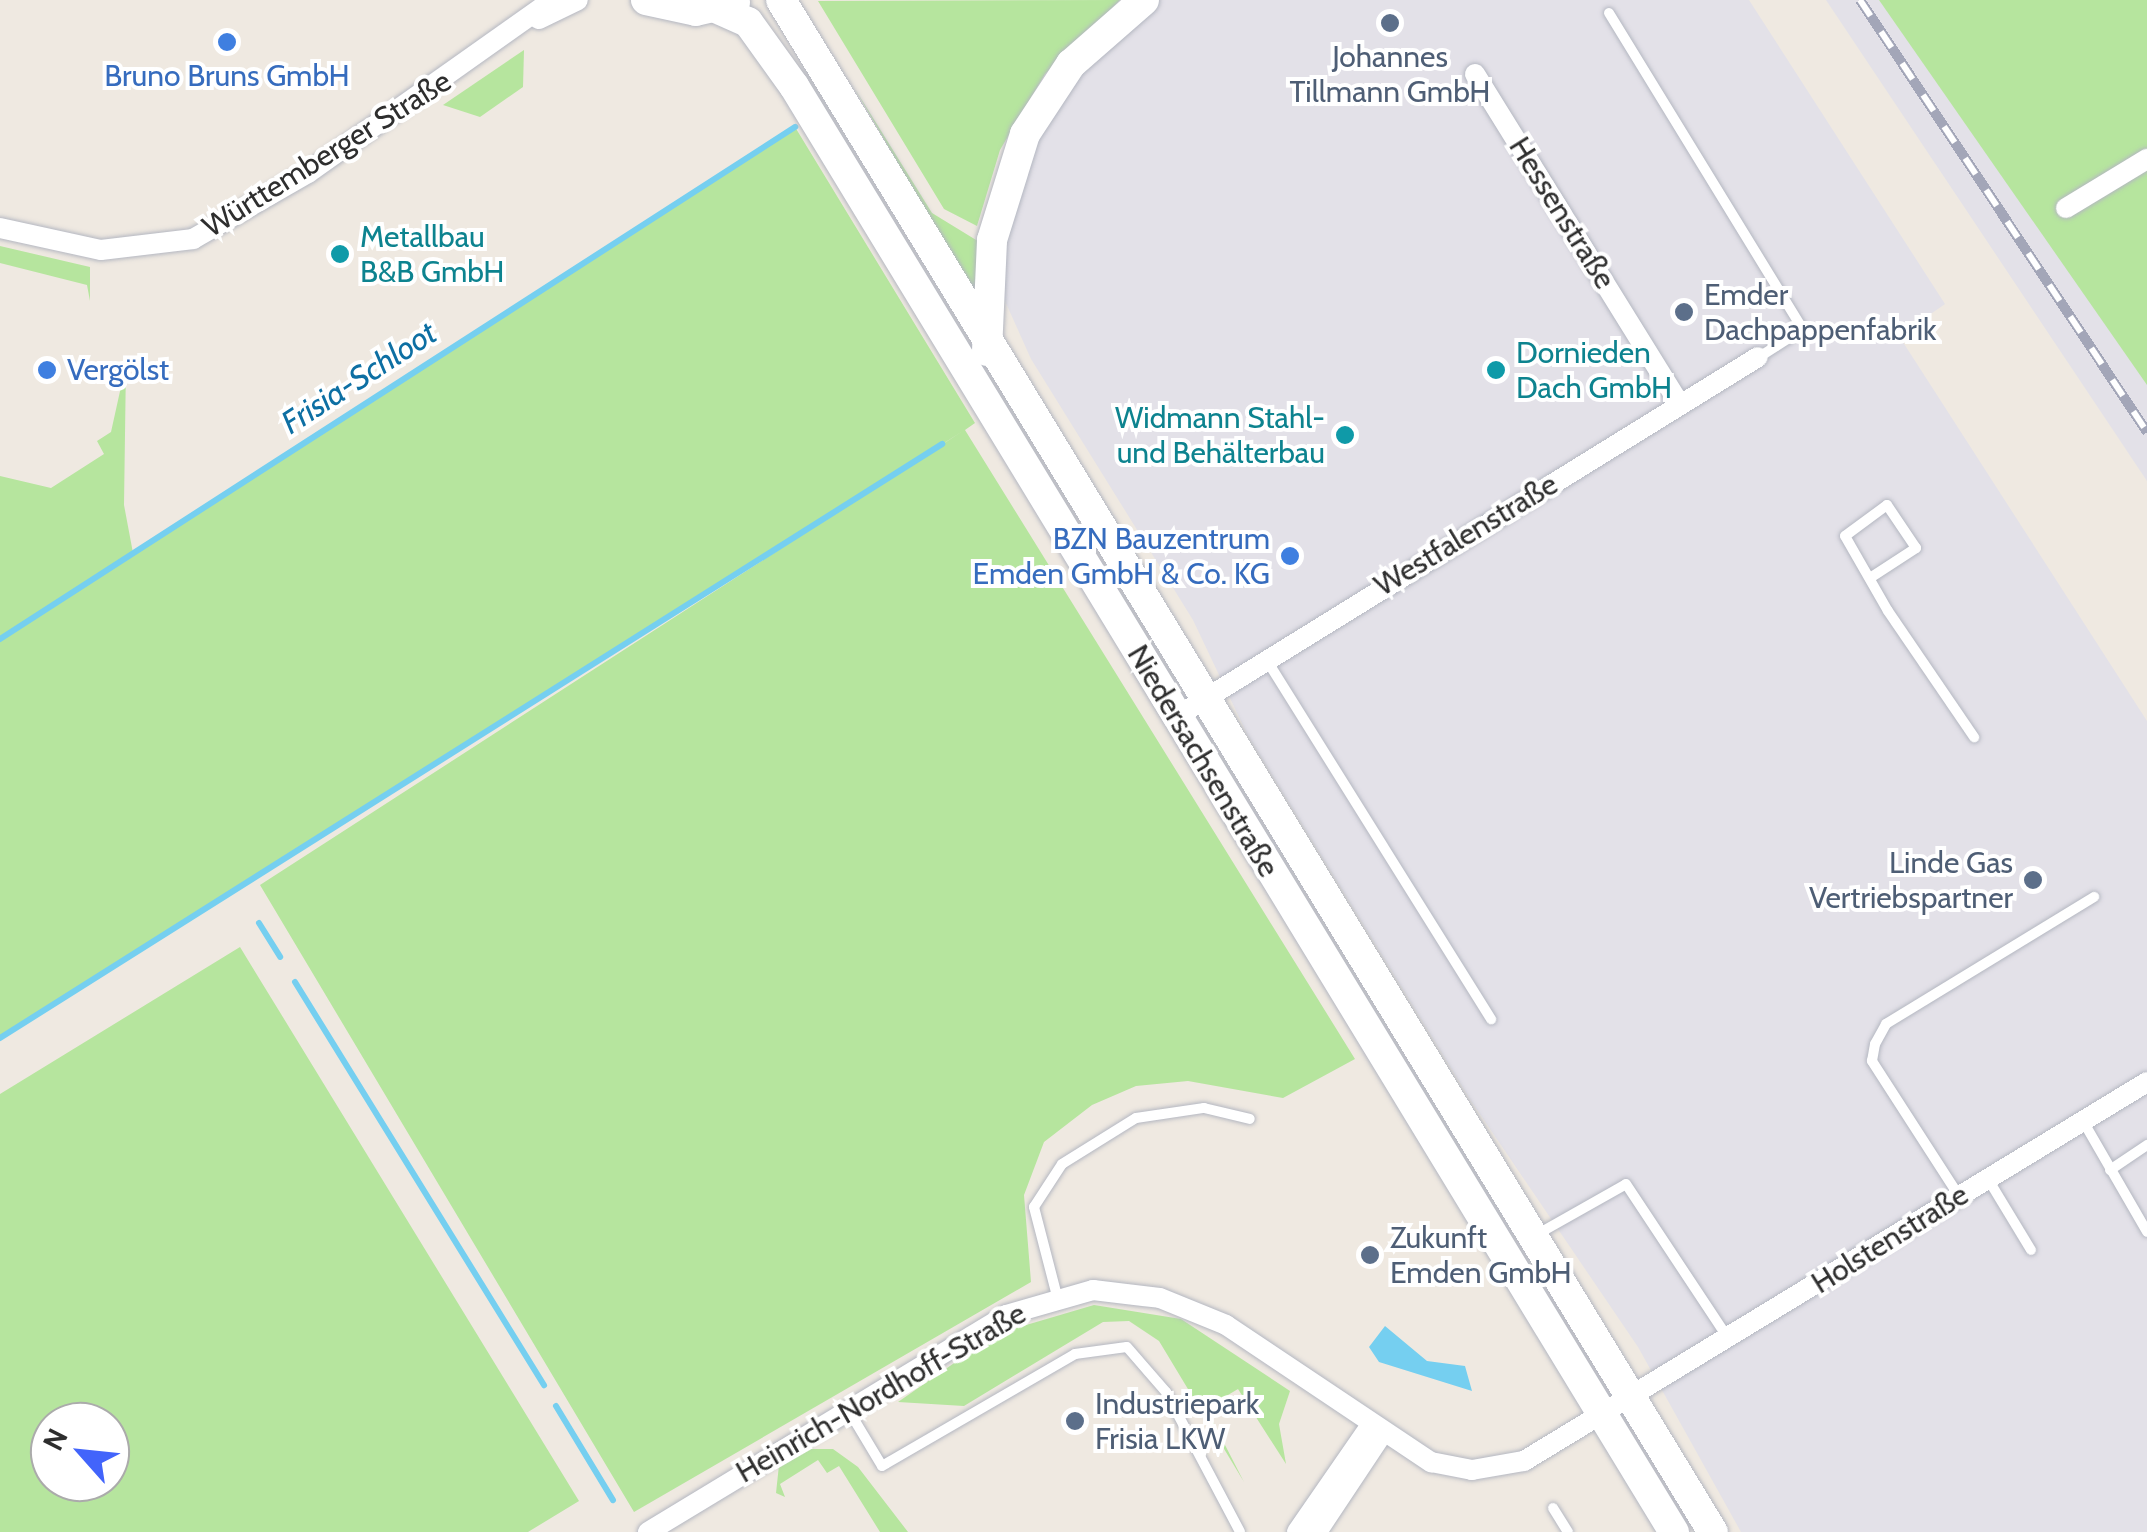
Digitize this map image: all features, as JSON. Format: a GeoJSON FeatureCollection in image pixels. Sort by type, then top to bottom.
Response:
{"type":"FeatureCollection","features":[{"type":"Feature","properties":{"kind":"main road","name":"Niedersachsenstraße"},"geometry":{"type":"LineString","coordinates":[[646,0],[728,4],[764,40],[1188,708],[1535,1236],[1713,1532]]}},
{"type":"Feature","properties":{"kind":"main road","name":"Niedersachsenstraße"},"geometry":{"type":"LineString","coordinates":[[781,0],[987,351],[1188,708],[1674,1532]]}},
{"type":"Feature","properties":{"kind":"main road"},"geometry":{"type":"LineString","coordinates":[[987,351],[992,240],[1025,134],[1071,64],[1144,0]]}},
{"type":"Feature","properties":{"kind":"street","name":"Württemberger Straße"},"geometry":{"type":"LineString","coordinates":[[524,26],[552,0]]}},
{"type":"Feature","properties":{"kind":"street","name":"Württemberger Straße"},"geometry":{"type":"LineString","coordinates":[[0,228],[101,250],[192,239],[524,26],[578,0]]}},
{"type":"Feature","properties":{"kind":"street","name":"Hessenstraße"},"geometry":{"type":"LineString","coordinates":[[1475,74],[1680,404]]}},
{"type":"Feature","properties":{"kind":"street"},"geometry":{"type":"LineString","coordinates":[[2066,208],[2147,159]]}},
{"type":"Feature","properties":{"kind":"street","name":"Westfalenstraße"},"geometry":{"type":"LineString","coordinates":[[1188,708],[1758,358]]}},
{"type":"Feature","properties":{"kind":"street","name":"Holstenstraße"},"geometry":{"type":"LineString","coordinates":[[1604,1416],[2147,1082]]}},
{"type":"Feature","properties":{"kind":"street","name":"Heinrich-Nordhoff-Straße"},"geometry":{"type":"LineString","coordinates":[[648,1532],[989,1324],[1057,1296],[1134,1293],[1195,1311],[1376,1430],[1444,1466],[1489,1469],[1534,1458],[1604,1416]]}},
{"type":"Feature","properties":{"kind":"street"},"geometry":{"type":"LineString","coordinates":[[1297,1532],[1319,1497],[1376,1430]]}},
{"type":"Feature","properties":{"kind":"street"},"geometry":{"type":"LineString","coordinates":[[1317,1532],[1376,1430]]}},
{"type":"Feature","properties":{"kind":"lane"},"geometry":{"type":"LineString","coordinates":[[1609,13],[1803,329],[1758,358]]}},
{"type":"Feature","properties":{"kind":"lane"},"geometry":{"type":"LineString","coordinates":[[1870,578],[1916,548],[1888,505],[1846,536],[1870,578],[1974,737]]}},
{"type":"Feature","properties":{"kind":"lane"},"geometry":{"type":"LineString","coordinates":[[1265,658],[1490,1019]]}},
{"type":"Feature","properties":{"kind":"lane"},"geometry":{"type":"LineString","coordinates":[[1960,1196],[1872,1061],[1874,1044],[1886,1024],[2094,897]]}},
{"type":"Feature","properties":{"kind":"lane"},"geometry":{"type":"LineString","coordinates":[[1057,1296],[1034,1207],[1062,1164],[1136,1118],[1204,1108],[1250,1119]]}},
{"type":"Feature","properties":{"kind":"lane"},"geometry":{"type":"LineString","coordinates":[[2083,1121],[2147,1232]]}},
{"type":"Feature","properties":{"kind":"lane"},"geometry":{"type":"LineString","coordinates":[[2110,1170],[2147,1145]]}},
{"type":"Feature","properties":{"kind":"lane"},"geometry":{"type":"LineString","coordinates":[[1988,1179],[2031,1250]]}},
{"type":"Feature","properties":{"kind":"lane"},"geometry":{"type":"LineString","coordinates":[[1535,1236],[1626,1184],[1728,1339]]}},
{"type":"Feature","properties":{"kind":"lane"},"geometry":{"type":"LineString","coordinates":[[848,1410],[882,1466],[1075,1354],[1127,1346],[1175,1407],[1240,1532]]}},
{"type":"Feature","properties":{"kind":"lane"},"geometry":{"type":"LineString","coordinates":[[1553,1508],[1568,1532]]}},
{"type":"Feature","properties":{"kind":"shaded area"},"geometry":{"type":"Polygon","coordinates":[[[1144,0],[1749,0],[1945,304],[1899,336],[2147,721],[2147,1532],[1741,1532],[1638,1347],[1471,1101],[1247,734],[1193,620],[1031,359],[1005,301],[996,276],[1032,120],[1144,0]]]}},
{"type":"Feature","properties":{"kind":"shaded area"},"geometry":{"type":"Polygon","coordinates":[[[1826,0],[2147,0],[2147,481],[1826,0]]]}},
{"type":"Feature","properties":{"kind":"green space"},"geometry":{"type":"Polygon","coordinates":[[[1120,0],[1045,74],[1000,150],[977,226],[944,209],[818,1],[1120,0]]]}},
{"type":"Feature","properties":{"kind":"green space"},"geometry":{"type":"Polygon","coordinates":[[[1879,0],[2147,0],[2147,385],[1879,0]]]}},
{"type":"Feature","properties":{"kind":"green space"},"geometry":{"type":"Polygon","coordinates":[[[524,50],[523,87],[480,117],[443,105],[524,50]]]}},
{"type":"Feature","properties":{"kind":"green space"},"geometry":{"type":"Polygon","coordinates":[[[855,89],[932,213],[981,243],[976,299],[855,89]]]}},
{"type":"Feature","properties":{"kind":"green space"},"geometry":{"type":"Polygon","coordinates":[[[795,127],[975,423],[965,430],[1355,1059],[1283,1098],[1188,1081],[1136,1086],[1092,1105],[1044,1142],[1024,1195],[1031,1282],[634,1512],[260,885],[963,431],[0,1038],[0,476],[51,488],[104,454],[97,441],[111,432],[126,364],[124,505],[133,553],[795,127]]]}},
{"type":"Feature","properties":{"kind":"green space"},"geometry":{"type":"Polygon","coordinates":[[[0,246],[90,267],[90,301],[87,285],[0,263],[0,246]]]}},
{"type":"Feature","properties":{"kind":"green space"},"geometry":{"type":"Polygon","coordinates":[[[240,947],[579,1501],[528,1532],[0,1532],[0,1094],[240,947]]]}},
{"type":"Feature","properties":{"kind":"green space"},"geometry":{"type":"Polygon","coordinates":[[[1094,1305],[1181,1319],[1290,1391],[1279,1424],[1286,1464],[1238,1389],[1206,1408],[1244,1482],[1159,1341],[1129,1321],[1103,1322],[964,1406],[898,1402],[996,1334],[1094,1305]]]}},
{"type":"Feature","properties":{"kind":"green space"},"geometry":{"type":"Polygon","coordinates":[[[808,1449],[833,1449],[858,1467],[908,1532],[880,1532],[839,1466],[827,1473],[818,1460],[780,1484],[785,1497],[776,1493],[779,1465],[808,1449]]]}},
{"type":"Feature","properties":{"kind":"water"},"geometry":{"type":"Polygon","coordinates":[[[1385,1326],[1427,1361],[1465,1366],[1472,1391],[1379,1362],[1369,1347],[1385,1326]]]}},
{"type":"Feature","properties":{"kind":"waterway","name":"Frisia-Schloot"},"geometry":{"type":"LineString","coordinates":[[0,639],[795,127]]}},
{"type":"Feature","properties":{"kind":"waterway"},"geometry":{"type":"LineString","coordinates":[[0,1038],[942,444]]}},
{"type":"Feature","properties":{"kind":"waterway"},"geometry":{"type":"LineString","coordinates":[[259,923],[280,957]]}},
{"type":"Feature","properties":{"kind":"waterway"},"geometry":{"type":"LineString","coordinates":[[295,982],[544,1385]]}},
{"type":"Feature","properties":{"kind":"waterway"},"geometry":{"type":"LineString","coordinates":[[556,1406],[613,1500]]}},
{"type":"Feature","properties":{"kind":"railway"},"geometry":{"type":"LineString","coordinates":[[1860,0],[2147,432]]}},
{"type":"Feature","properties":{"kind":"place","name":"Johannes Tillmann GmbH"},"geometry":{"type":"Point","coordinates":[1390,23]}},
{"type":"Feature","properties":{"kind":"place","name":"Bruno Bruns GmbH"},"geometry":{"type":"Point","coordinates":[227,42]}},
{"type":"Feature","properties":{"kind":"place","name":"Metallbau B&B GmbH"},"geometry":{"type":"Point","coordinates":[340,254]}},
{"type":"Feature","properties":{"kind":"place","name":"Emder Dachpappenfabrik"},"geometry":{"type":"Point","coordinates":[1684,312]}},
{"type":"Feature","properties":{"kind":"place","name":"Vergölst"},"geometry":{"type":"Point","coordinates":[47,370]}},
{"type":"Feature","properties":{"kind":"place","name":"Dornieden Dach GmbH"},"geometry":{"type":"Point","coordinates":[1496,370]}},
{"type":"Feature","properties":{"kind":"place","name":"Widmann Stahl- und Behälterbau"},"geometry":{"type":"Point","coordinates":[1345,435]}},
{"type":"Feature","properties":{"kind":"place","name":"BZN Bauzentrum Emden GmbH & Co. KG"},"geometry":{"type":"Point","coordinates":[1290,556]}},
{"type":"Feature","properties":{"kind":"place","name":"Linde Gas Vertriebspartner"},"geometry":{"type":"Point","coordinates":[2033,880]}},
{"type":"Feature","properties":{"kind":"place","name":"Zukunft Emden GmbH"},"geometry":{"type":"Point","coordinates":[1370,1255]}},
{"type":"Feature","properties":{"kind":"place","name":"Industriepark Frisia LKW"},"geometry":{"type":"Point","coordinates":[1075,1421]}}]}
